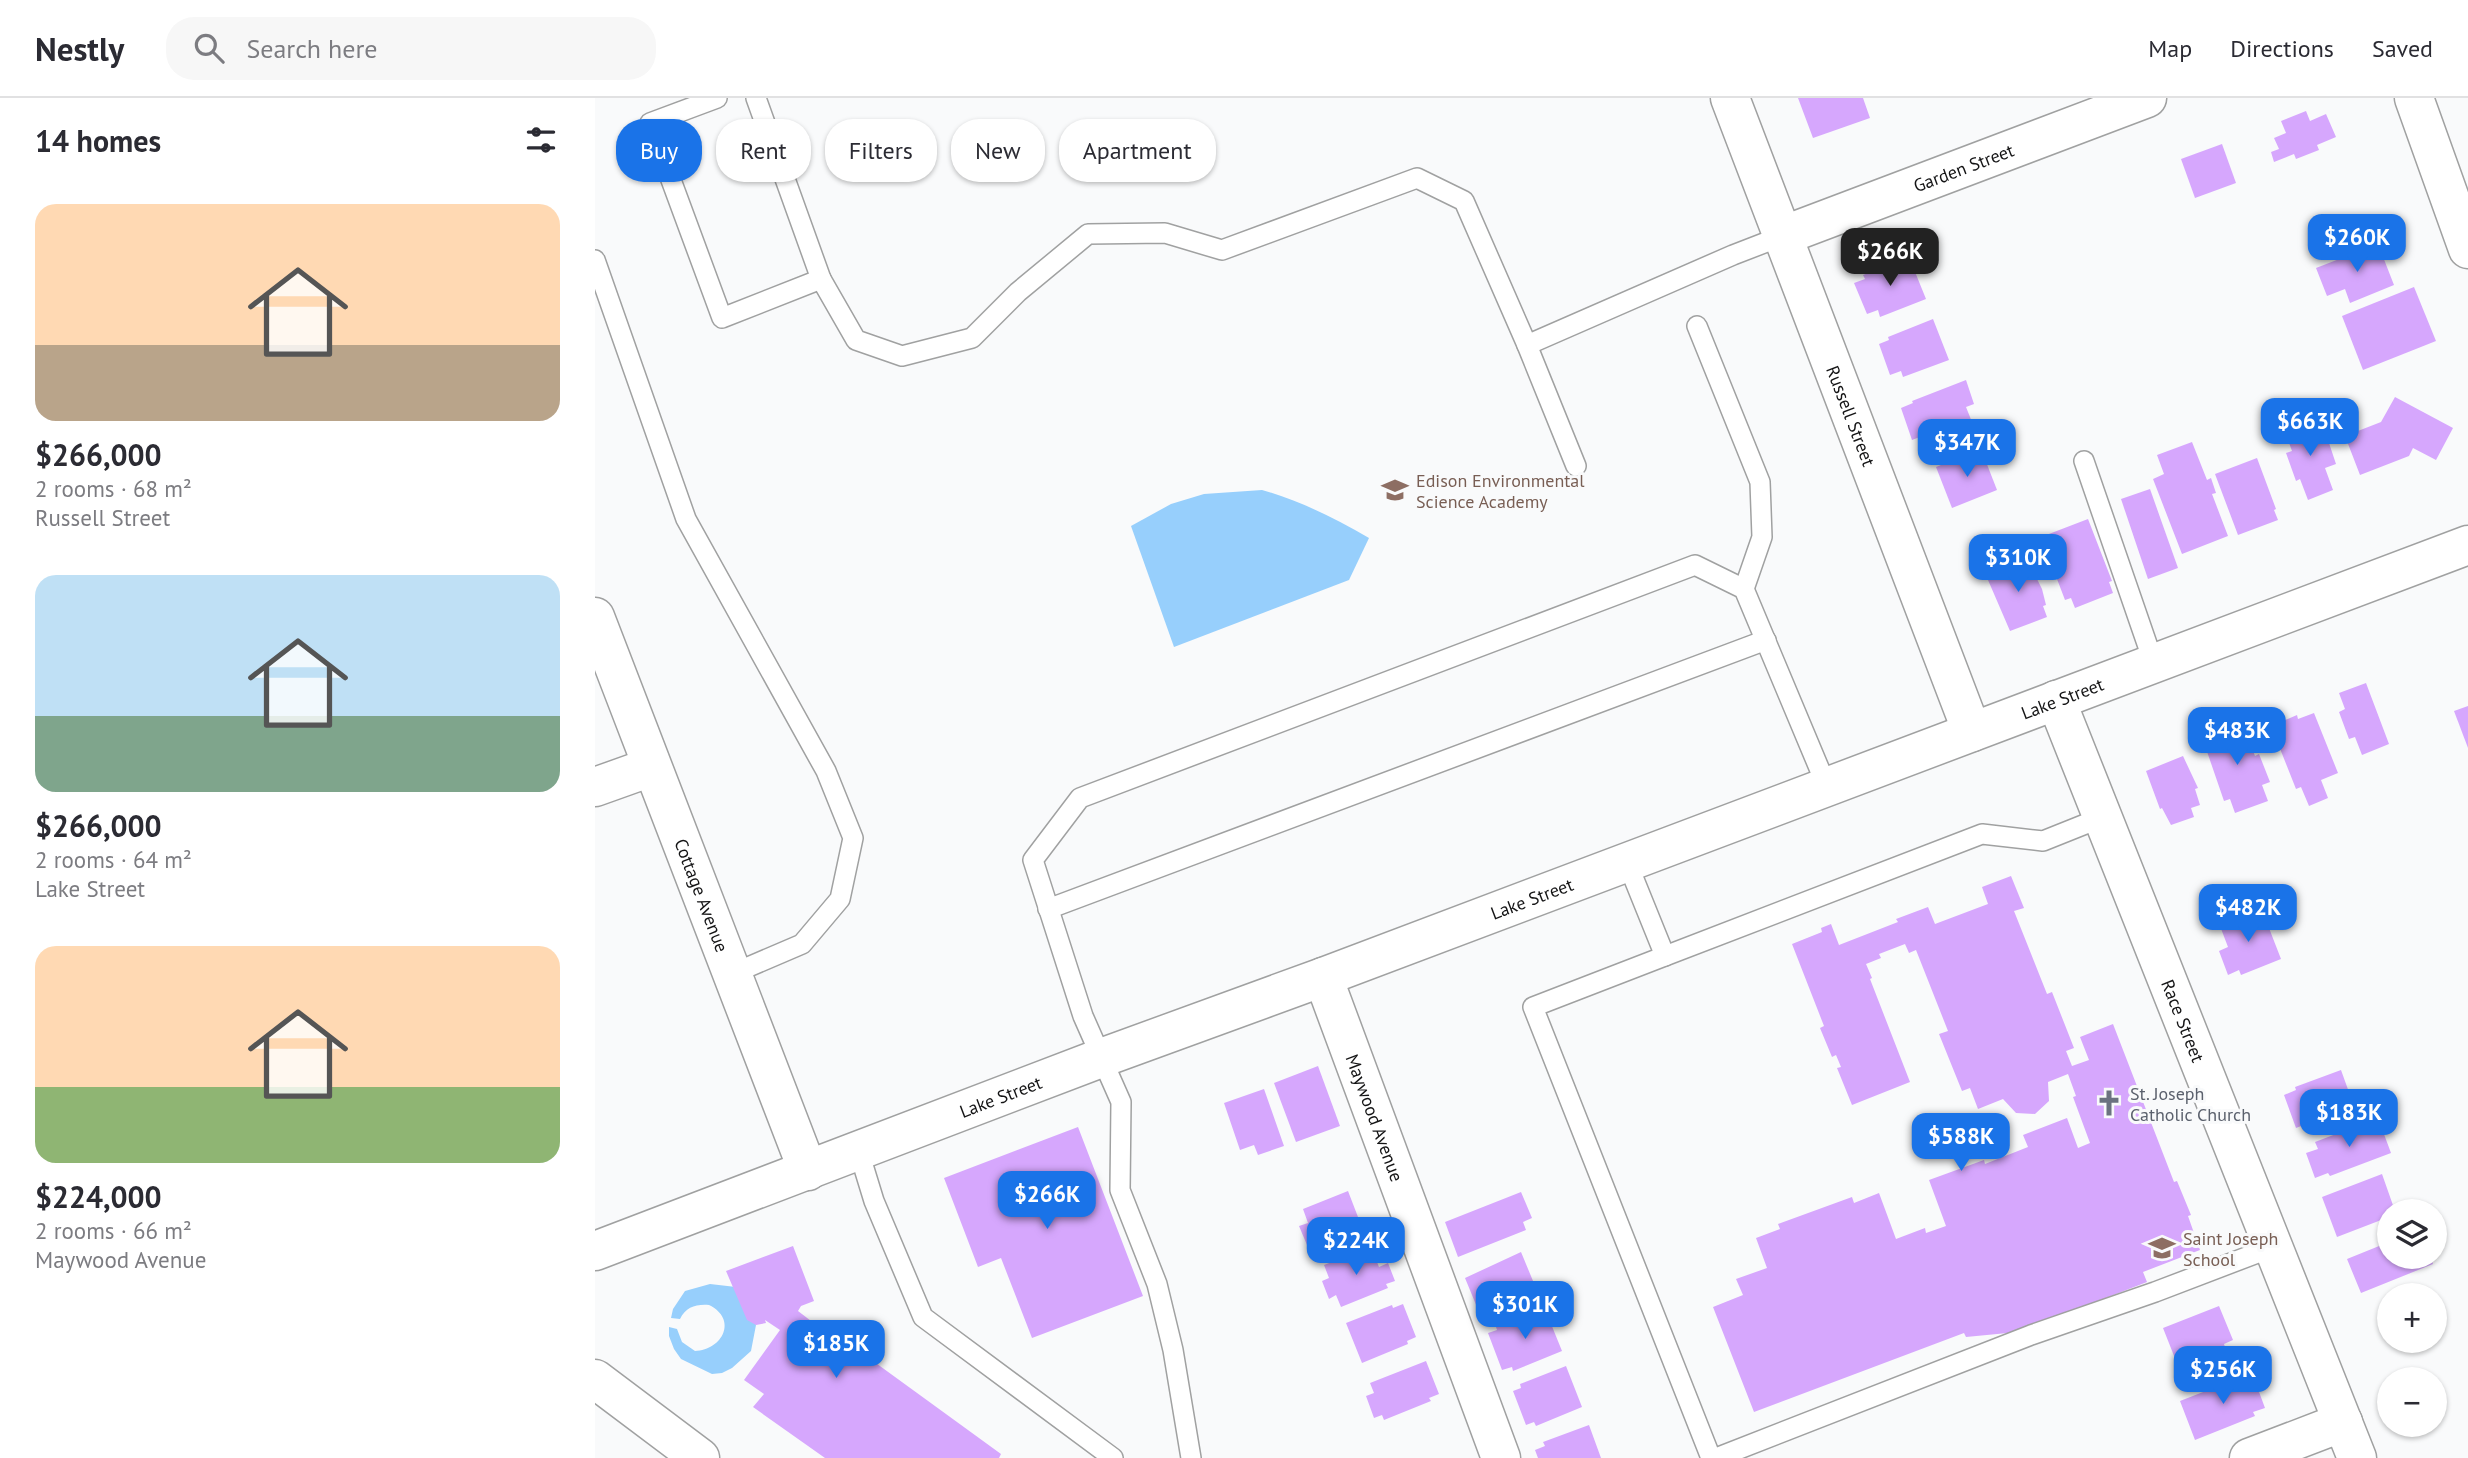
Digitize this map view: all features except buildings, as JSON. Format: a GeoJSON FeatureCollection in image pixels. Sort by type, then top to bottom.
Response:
{"type":"FeatureCollection","features":[{"type":"Feature","properties":{"kind":"street","name":"Russell Street"},"geometry":{"type":"LineString","coordinates":[[1730,98],[1972,732]]}},
{"type":"Feature","properties":{"kind":"street","name":"Garden Street"},"geometry":{"type":"LineString","coordinates":[[1782,236],[2147,98]]}},
{"type":"Feature","properties":{"kind":"street"},"geometry":{"type":"LineString","coordinates":[[2414,98],[2468,249]]}},
{"type":"Feature","properties":{"kind":"street","name":"Lake Street"},"geometry":{"type":"LineString","coordinates":[[595,1251],[1101,1058],[2468,545]]}},
{"type":"Feature","properties":{"kind":"street","name":"Cottage Avenue"},"geometry":{"type":"LineString","coordinates":[[595,617],[808,1171]]}},
{"type":"Feature","properties":{"kind":"street","name":"Race Street"},"geometry":{"type":"LineString","coordinates":[[2056,700],[2357,1458]]}},
{"type":"Feature","properties":{"kind":"street"},"geometry":{"type":"LineString","coordinates":[[595,787],[651,767]]}},
{"type":"Feature","properties":{"kind":"street","name":"Maywood Avenue"},"geometry":{"type":"LineString","coordinates":[[1322,977],[1501,1458]]}},
{"type":"Feature","properties":{"kind":"street"},"geometry":{"type":"LineString","coordinates":[[595,1380],[700,1458]]}},
{"type":"Feature","properties":{"kind":"street"},"geometry":{"type":"LineString","coordinates":[[2249,1458],[2343,1422]]}},
{"type":"Feature","properties":{"kind":"lane"},"geometry":{"type":"LineString","coordinates":[[717,98],[650,123],[722,318],[821,279]]}},
{"type":"Feature","properties":{"kind":"lane"},"geometry":{"type":"LineString","coordinates":[[756,98],[821,279],[856,341],[902,356],[972,338],[1018,292],[1088,234],[1165,233],[1222,250],[1417,178],[1464,201],[1576,466]]}},
{"type":"Feature","properties":{"kind":"lane"},"geometry":{"type":"LineString","coordinates":[[1527,345],[1782,236]]}},
{"type":"Feature","properties":{"kind":"lane"},"geometry":{"type":"LineString","coordinates":[[595,260],[686,519],[826,771],[853,838],[839,899],[802,944],[731,974]]}},
{"type":"Feature","properties":{"kind":"lane"},"geometry":{"type":"LineString","coordinates":[[1697,326],[1760,482],[1762,537],[1744,589]]}},
{"type":"Feature","properties":{"kind":"lane"},"geometry":{"type":"LineString","coordinates":[[2084,461],[2154,664]]}},
{"type":"Feature","properties":{"kind":"lane"},"geometry":{"type":"LineString","coordinates":[[1191,1458],[1173,1350],[1157,1284],[1120,1190],[1121,1102],[1083,1016],[1033,859],[1080,798],[1695,565],[1744,589],[1827,787]]}},
{"type":"Feature","properties":{"kind":"lane"},"geometry":{"type":"LineString","coordinates":[[1048,909],[1766,640]]}},
{"type":"Feature","properties":{"kind":"lane"},"geometry":{"type":"LineString","coordinates":[[2103,817],[2043,841],[1982,834],[1533,1007],[1713,1458],[2031,1335],[2273,1247]]}},
{"type":"Feature","properties":{"kind":"lane"},"geometry":{"type":"LineString","coordinates":[[1627,862],[1665,956]]}},
{"type":"Feature","properties":{"kind":"lane"},"geometry":{"type":"LineString","coordinates":[[859,1152],[874,1201],[923,1317],[1113,1458]]}},
{"type":"Feature","properties":{"kind":"shaded area"},"geometry":{"type":"Polygon","coordinates":[[[1262,490],[1317,511],[1369,538],[1349,580],[1174,647],[1131,526],[1171,504],[1204,494],[1262,490]]]}},
{"type":"Feature","properties":{"kind":"shaded area"},"geometry":{"type":"Polygon","coordinates":[[[710,1284],[736,1287],[746,1294],[756,1325],[751,1351],[732,1368],[712,1374],[681,1359],[669,1336],[669,1327],[677,1329],[682,1342],[695,1351],[705,1349],[719,1340],[725,1325],[723,1318],[709,1305],[692,1307],[680,1319],[671,1318],[673,1309],[685,1291],[710,1284]]]}},
{"type":"Feature","properties":{"kind":"place","name":"Edison Environmental Science Academy"},"geometry":{"type":"Point","coordinates":[1395,490]}},
{"type":"Feature","properties":{"kind":"place","name":"St. Joseph Catholic Church"},"geometry":{"type":"Point","coordinates":[2109,1103]}},
{"type":"Feature","properties":{"kind":"place","name":"Saint Joseph School"},"geometry":{"type":"Point","coordinates":[2162,1248]}}]}
